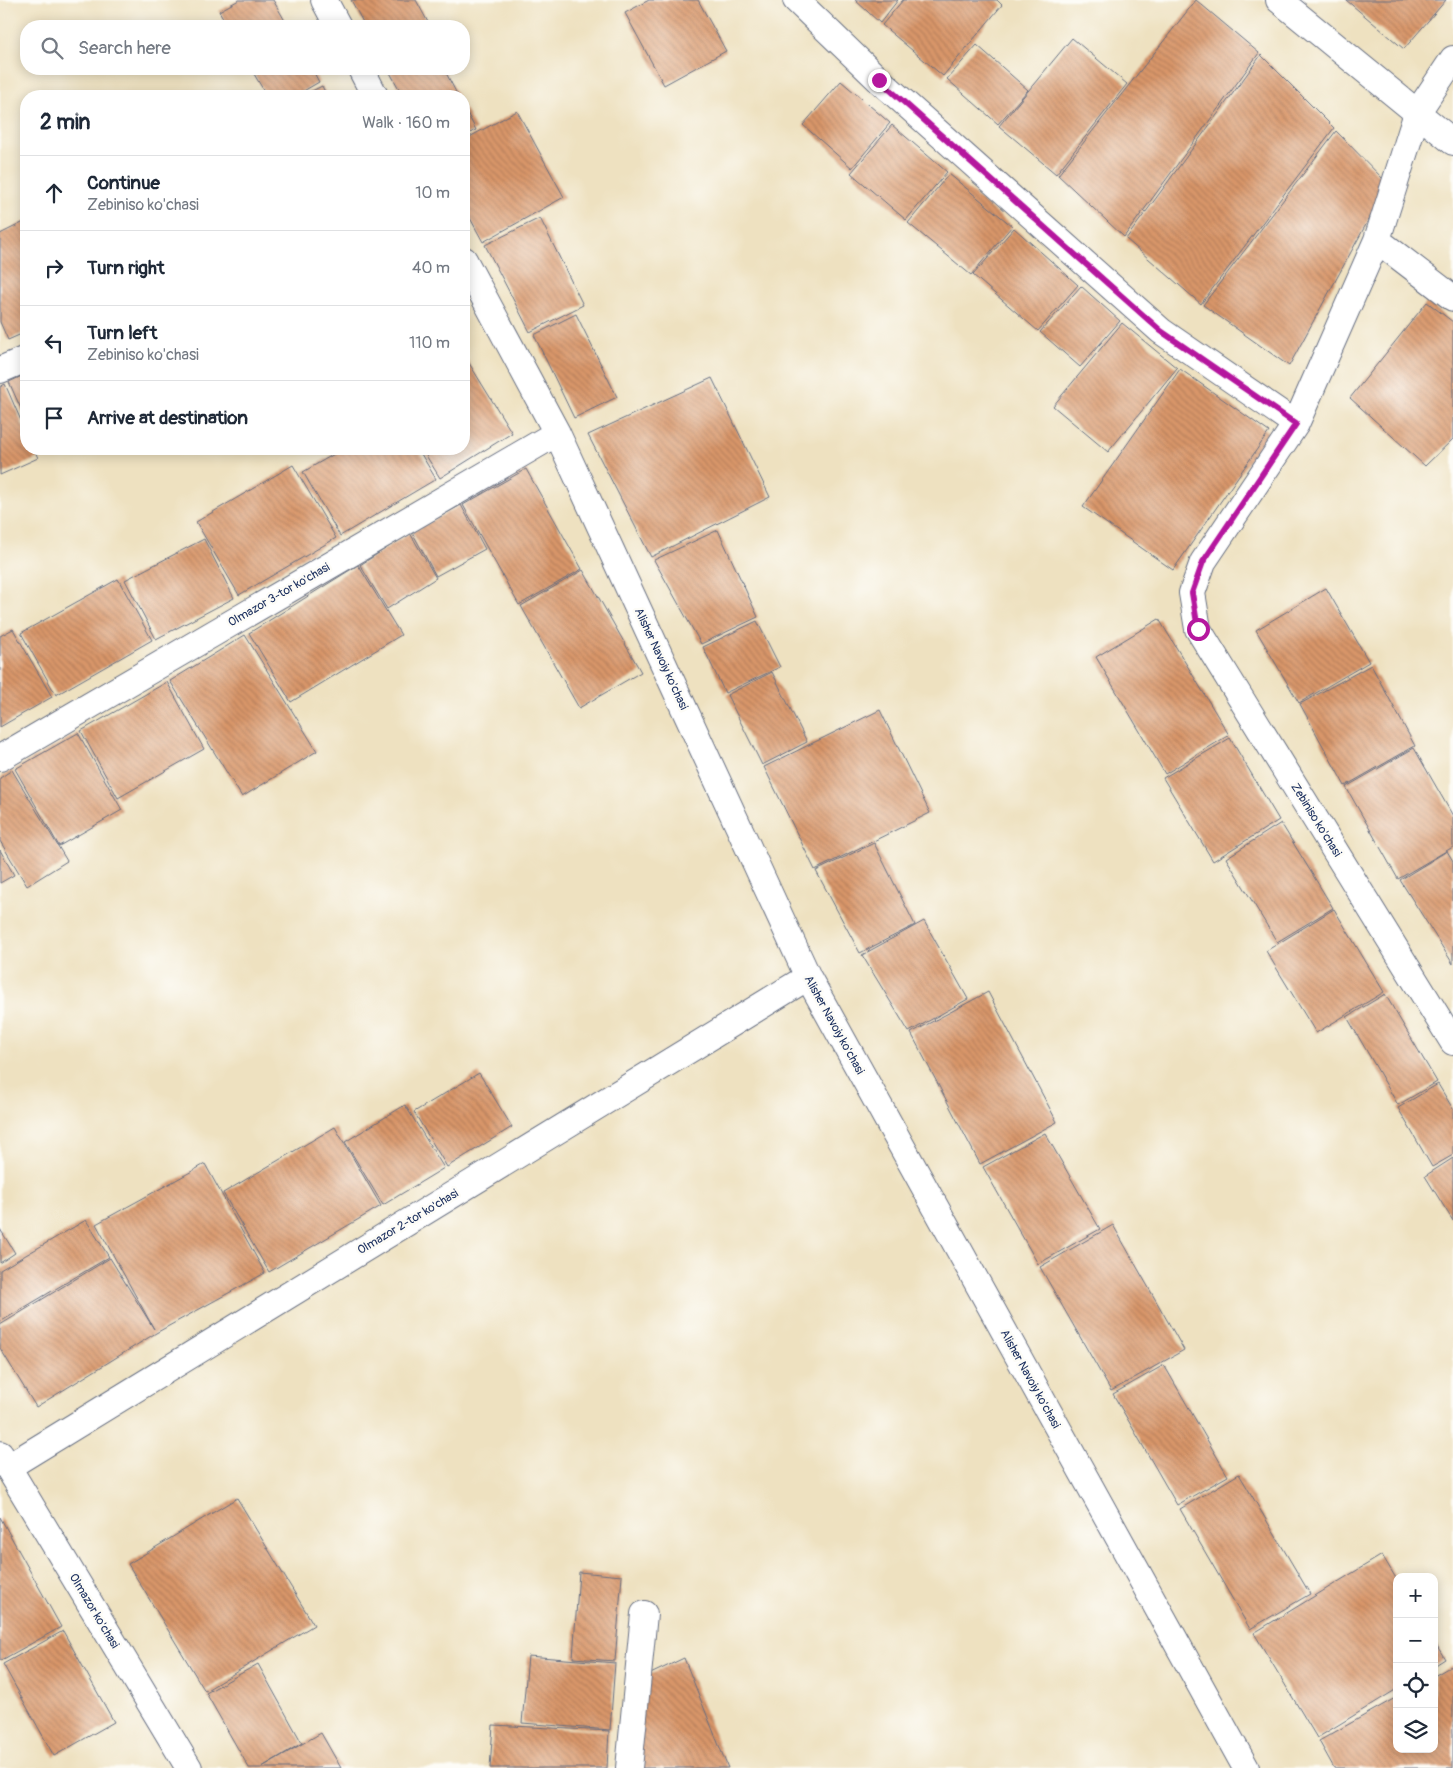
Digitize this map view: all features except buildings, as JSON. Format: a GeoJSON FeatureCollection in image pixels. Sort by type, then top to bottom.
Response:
{"type":"FeatureCollection","features":[{"type":"Feature","properties":{"kind":"street"},"geometry":{"type":"LineString","coordinates":[[324,0],[335,20]]}},
{"type":"Feature","properties":{"kind":"street"},"geometry":{"type":"LineString","coordinates":[[796,0],[879,80],[1161,331],[1296,424],[1377,240],[1417,113],[1453,59]]}},
{"type":"Feature","properties":{"kind":"street"},"geometry":{"type":"LineString","coordinates":[[1279,0],[1453,142]]}},
{"type":"Feature","properties":{"kind":"street"},"geometry":{"type":"LineString","coordinates":[[364,75],[373,90]]}},
{"type":"Feature","properties":{"kind":"street"},"geometry":{"type":"LineString","coordinates":[[1377,240],[1453,298]]}},
{"type":"Feature","properties":{"kind":"street","name":"Alisher Navoiy ko'chasi"},"geometry":{"type":"LineString","coordinates":[[470,271],[557,433],[808,977],[1246,1768]]}},
{"type":"Feature","properties":{"kind":"street"},"geometry":{"type":"LineString","coordinates":[[0,370],[20,362]]}},
{"type":"Feature","properties":{"kind":"street","name":"Zebiniso ko'chasi"},"geometry":{"type":"LineString","coordinates":[[1296,424],[1203,562],[1192,593],[1198,629],[1453,1042]]}},
{"type":"Feature","properties":{"kind":"street","name":"Olmazor 3-tor ko'chasi"},"geometry":{"type":"LineString","coordinates":[[0,758],[557,433]]}},
{"type":"Feature","properties":{"kind":"street","name":"Olmazor 2-tor ko'chasi"},"geometry":{"type":"LineString","coordinates":[[4,1460],[808,977]]}},
{"type":"Feature","properties":{"kind":"street","name":"Olmazor ko'chasi"},"geometry":{"type":"LineString","coordinates":[[4,1460],[189,1768]]}},
{"type":"Feature","properties":{"kind":"street"},"geometry":{"type":"LineString","coordinates":[[629,1768],[644,1614]]}},
{"type":"Feature","properties":{"kind":"route"},"geometry":{"type":"LineString","coordinates":[[879,80],[1161,331],[1296,424],[1203,562],[1192,593],[1198,629]]}}]}
